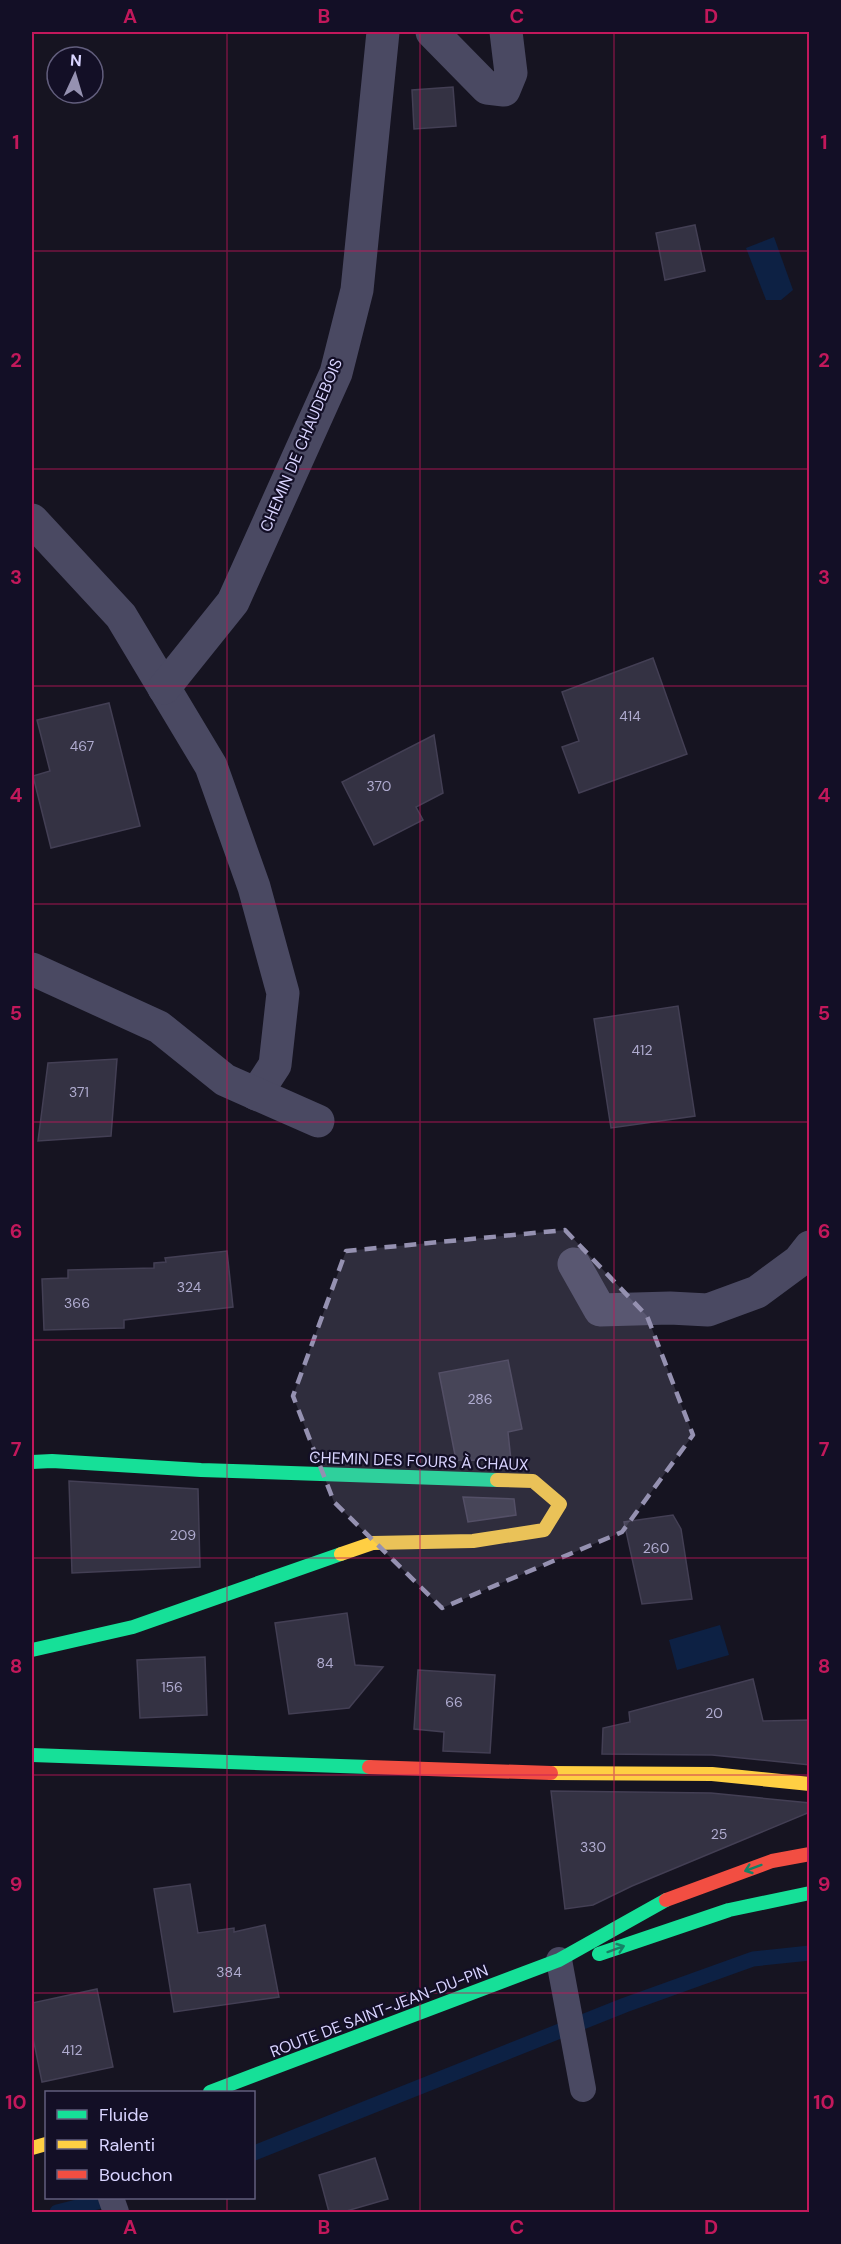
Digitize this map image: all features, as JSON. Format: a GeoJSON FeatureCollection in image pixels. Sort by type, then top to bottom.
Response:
{"type":"FeatureCollection","features":[{"type":"Feature","properties":{"kind":"street","name":"CHEMIN DE CHAUDEBOIS"},"geometry":{"type":"LineString","coordinates":[[164,688],[233,602],[336,373],[357,290],[383,32]]}},
{"type":"Feature","properties":{"kind":"street"},"geometry":{"type":"LineString","coordinates":[[432,32],[487,88],[504,90],[512,73],[506,32]]}},
{"type":"Feature","properties":{"kind":"street"},"geometry":{"type":"LineString","coordinates":[[32,520],[121,616],[211,766],[254,887],[283,993],[275,1065],[256,1094]]}},
{"type":"Feature","properties":{"kind":"street"},"geometry":{"type":"LineString","coordinates":[[32,969],[159,1027],[225,1080],[318,1121]]}},
{"type":"Feature","properties":{"kind":"street"},"geometry":{"type":"LineString","coordinates":[[574,1264],[600,1310],[670,1308],[708,1310],[758,1292],[800,1261],[810,1247]]}},
{"type":"Feature","properties":{"kind":"street","name":"CHEMIN DES FOURS À CHAUX"},"geometry":{"type":"LineString","coordinates":[[32,1462],[533,1481],[560,1504],[544,1530],[473,1541],[374,1543],[133,1627],[32,1650]]}},
{"type":"Feature","properties":{"kind":"street"},"geometry":{"type":"LineString","coordinates":[[32,1755],[495,1772],[712,1774],[810,1784]]}},
{"type":"Feature","properties":{"kind":"street","name":"ROUTE DE SAINT-JEAN-DU-PIN"},"geometry":{"type":"LineString","coordinates":[[213,2091],[559,1960],[659,1903],[772,1861],[810,1854]]}},
{"type":"Feature","properties":{"kind":"street","name":"ROUTE DE SAINT-JEAN-DU-PIN"},"geometry":{"type":"LineString","coordinates":[[559,1960],[595,1956],[686,1924],[770,1899],[810,1893]]}},
{"type":"Feature","properties":{"kind":"lane"},"geometry":{"type":"LineString","coordinates":[[559,1960],[584,2089]]}},
{"type":"Feature","properties":{"kind":"highlighted area"},"geometry":{"type":"Polygon","coordinates":[[[565,1230],[647,1316],[693,1435],[622,1532],[442,1608],[334,1502],[293,1396],[346,1251],[565,1230]]]}},
{"type":"Feature","properties":{"kind":"water"},"geometry":{"type":"Polygon","coordinates":[[[774,237],[793,290],[781,300],[766,300],[746,248],[774,237]]]}},
{"type":"Feature","properties":{"kind":"water"},"geometry":{"type":"Polygon","coordinates":[[[720,1625],[729,1655],[677,1670],[669,1640],[720,1625]]]}},
{"type":"Feature","properties":{"kind":"building"},"geometry":{"type":"Polygon","coordinates":[[[453,87],[456,126],[414,129],[412,90],[453,87]]]}},
{"type":"Feature","properties":{"kind":"building"},"geometry":{"type":"Polygon","coordinates":[[[695,225],[705,271],[665,280],[656,233],[695,225]]]}},
{"type":"Feature","properties":{"kind":"building"},"geometry":{"type":"Polygon","coordinates":[[[653,658],[687,754],[579,793],[562,747],[579,741],[562,692],[653,658]]]}},
{"type":"Feature","properties":{"kind":"building"},"geometry":{"type":"Polygon","coordinates":[[[109,703],[140,826],[51,848],[33,776],[50,771],[37,720],[109,703]]]}},
{"type":"Feature","properties":{"kind":"building"},"geometry":{"type":"Polygon","coordinates":[[[434,735],[443,793],[416,807],[423,820],[374,845],[342,782],[434,735]]]}},
{"type":"Feature","properties":{"kind":"building"},"geometry":{"type":"Polygon","coordinates":[[[678,1006],[695,1116],[611,1128],[594,1019],[678,1006]]]}},
{"type":"Feature","properties":{"kind":"building"},"geometry":{"type":"Polygon","coordinates":[[[117,1059],[111,1136],[38,1141],[48,1063],[117,1059]]]}},
{"type":"Feature","properties":{"kind":"building"},"geometry":{"type":"Polygon","coordinates":[[[227,1251],[233,1307],[124,1320],[124,1328],[44,1330],[42,1279],[68,1278],[68,1270],[154,1268],[154,1263],[166,1262],[165,1258],[227,1251]]]}},
{"type":"Feature","properties":{"kind":"building"},"geometry":{"type":"Polygon","coordinates":[[[508,1360],[522,1429],[508,1432],[511,1461],[456,1460],[439,1373],[508,1360]]]}},
{"type":"Feature","properties":{"kind":"building"},"geometry":{"type":"Polygon","coordinates":[[[69,1481],[198,1489],[200,1567],[72,1573],[69,1481]]]}},
{"type":"Feature","properties":{"kind":"building"},"geometry":{"type":"Polygon","coordinates":[[[463,1497],[514,1499],[516,1515],[468,1522],[463,1497]]]}},
{"type":"Feature","properties":{"kind":"building"},"geometry":{"type":"Polygon","coordinates":[[[673,1515],[681,1529],[692,1599],[642,1604],[624,1522],[673,1515]]]}},
{"type":"Feature","properties":{"kind":"building"},"geometry":{"type":"Polygon","coordinates":[[[347,1613],[355,1665],[383,1667],[349,1708],[289,1714],[275,1623],[347,1613]]]}},
{"type":"Feature","properties":{"kind":"building"},"geometry":{"type":"Polygon","coordinates":[[[205,1657],[207,1715],[140,1718],[137,1660],[205,1657]]]}},
{"type":"Feature","properties":{"kind":"building"},"geometry":{"type":"Polygon","coordinates":[[[418,1670],[495,1675],[490,1753],[443,1751],[444,1732],[414,1729],[418,1670]]]}},
{"type":"Feature","properties":{"kind":"building"},"geometry":{"type":"Polygon","coordinates":[[[753,1679],[763,1721],[810,1720],[810,1765],[712,1755],[602,1754],[603,1728],[630,1722],[629,1712],[753,1679]]]}},
{"type":"Feature","properties":{"kind":"building"},"geometry":{"type":"Polygon","coordinates":[[[551,1791],[711,1793],[810,1803],[810,1812],[632,1886],[593,1905],[565,1909],[551,1791]]]}},
{"type":"Feature","properties":{"kind":"building"},"geometry":{"type":"Polygon","coordinates":[[[190,1884],[198,1933],[234,1928],[234,1932],[265,1925],[279,1997],[174,2012],[154,1889],[190,1884]]]}},
{"type":"Feature","properties":{"kind":"building"},"geometry":{"type":"Polygon","coordinates":[[[97,1989],[113,2067],[42,2082],[32,2033],[32,2003],[97,1989]]]}},
{"type":"Feature","properties":{"kind":"building"},"geometry":{"type":"Polygon","coordinates":[[[375,2158],[388,2199],[343,2212],[329,2212],[319,2175],[375,2158]]]}},
{"type":"Feature","properties":{"kind":"waterway"},"geometry":{"type":"LineString","coordinates":[[255,2153],[625,2005],[753,1959],[810,1953]]}},
{"type":"Feature","properties":{"kind":"waterway"},"geometry":{"type":"LineString","coordinates":[[57,2212],[109,2199]]}},
{"type":"Feature","properties":{"kind":"traffic: fast"},"geometry":{"type":"LineString","coordinates":[[32,1462],[497,1480]]}},
{"type":"Feature","properties":{"kind":"traffic: fast"},"geometry":{"type":"LineString","coordinates":[[32,1650],[133,1627],[341,1554]]}},
{"type":"Feature","properties":{"kind":"traffic: fast"},"geometry":{"type":"LineString","coordinates":[[32,1755],[369,1767]]}},
{"type":"Feature","properties":{"kind":"traffic: fast"},"geometry":{"type":"LineString","coordinates":[[599,1954],[729,1910],[810,1893]]}},
{"type":"Feature","properties":{"kind":"traffic: fast"},"geometry":{"type":"LineString","coordinates":[[213,2091],[559,1960],[666,1900]]}},
{"type":"Feature","properties":{"kind":"traffic: slow"},"geometry":{"type":"LineString","coordinates":[[341,1554],[373,1543],[473,1541],[544,1530],[560,1504],[533,1481],[497,1480]]}},
{"type":"Feature","properties":{"kind":"traffic: slow"},"geometry":{"type":"LineString","coordinates":[[551,1773],[712,1774],[810,1784]]}},
{"type":"Feature","properties":{"kind":"traffic: slow"},"geometry":{"type":"LineString","coordinates":[[32,2148],[45,2144]]}},
{"type":"Feature","properties":{"kind":"traffic: jam"},"geometry":{"type":"LineString","coordinates":[[369,1767],[551,1773]]}},
{"type":"Feature","properties":{"kind":"traffic: jam"},"geometry":{"type":"LineString","coordinates":[[666,1900],[772,1861],[810,1854]]}}]}
